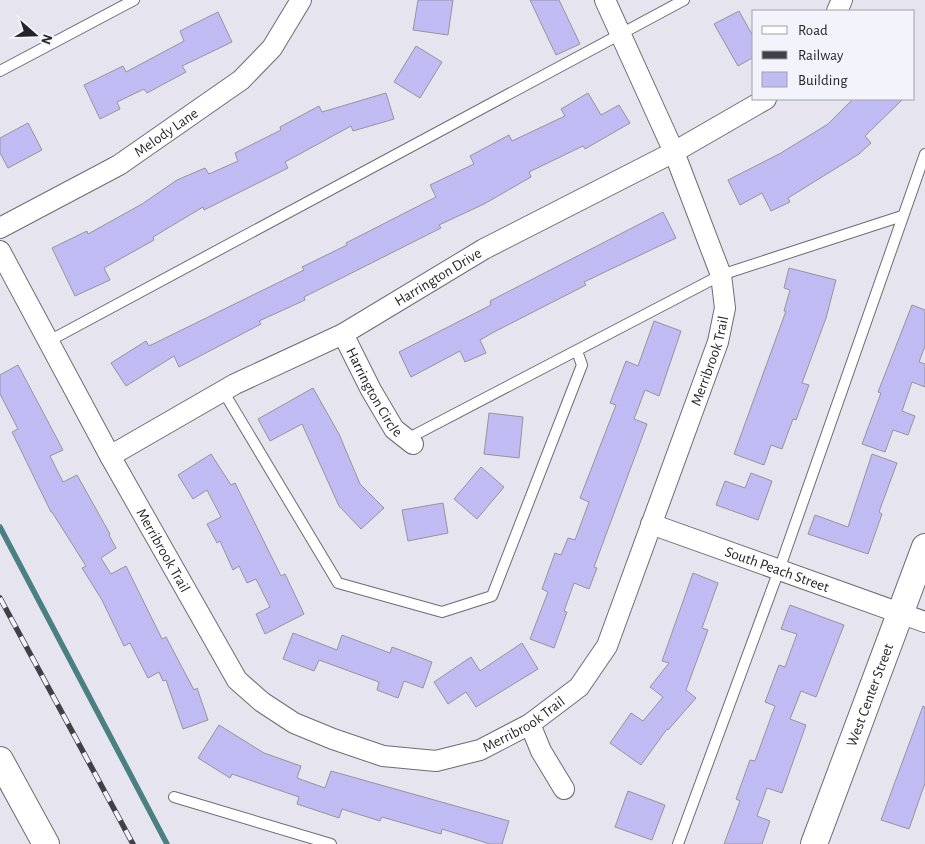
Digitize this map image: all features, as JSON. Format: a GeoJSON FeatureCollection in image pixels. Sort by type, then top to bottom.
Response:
{"type":"FeatureCollection","features":[{"type":"Feature","properties":{"kind":"street","name":"Melody Lane"},"geometry":{"type":"LineString","coordinates":[[0,228],[119,165],[241,80],[272,48],[301,0]]}},
{"type":"Feature","properties":{"kind":"street","name":"Merribrook Trail"},"geometry":{"type":"LineString","coordinates":[[0,251],[47,342],[237,680],[262,702],[294,723],[383,756],[436,761],[480,750],[530,724],[579,687],[607,646],[718,342],[725,308],[721,275],[674,152],[605,0]]}},
{"type":"Feature","properties":{"kind":"street","name":"Harrington Drive"},"geometry":{"type":"LineString","coordinates":[[110,456],[223,390],[343,334],[484,250],[674,152],[764,100]]}},
{"type":"Feature","properties":{"kind":"street","name":"Harrington Circle"},"geometry":{"type":"LineString","coordinates":[[343,334],[394,429],[410,441]]}},
{"type":"Feature","properties":{"kind":"street","name":"South Peach Street"},"geometry":{"type":"LineString","coordinates":[[652,524],[913,618]]}},
{"type":"Feature","properties":{"kind":"street","name":"West Center Street"},"geometry":{"type":"LineString","coordinates":[[814,844],[913,618],[925,547]]}},
{"type":"Feature","properties":{"kind":"street"},"geometry":{"type":"LineString","coordinates":[[530,724],[541,751],[564,789]]}},
{"type":"Feature","properties":{"kind":"street"},"geometry":{"type":"LineString","coordinates":[[0,760],[46,844]]}},
{"type":"Feature","properties":{"kind":"lane"},"geometry":{"type":"LineString","coordinates":[[0,72],[134,0]]}},
{"type":"Feature","properties":{"kind":"lane"},"geometry":{"type":"LineString","coordinates":[[47,342],[684,0]]}},
{"type":"Feature","properties":{"kind":"lane"},"geometry":{"type":"LineString","coordinates":[[678,844],[779,570],[925,154]]}},
{"type":"Feature","properties":{"kind":"lane"},"geometry":{"type":"LineString","coordinates":[[410,441],[721,275],[902,216]]}},
{"type":"Feature","properties":{"kind":"lane"},"geometry":{"type":"LineString","coordinates":[[223,390],[338,583],[442,612],[492,596],[582,365],[577,351]]}},
{"type":"Feature","properties":{"kind":"lane"},"geometry":{"type":"LineString","coordinates":[[174,797],[331,844]]}},
{"type":"Feature","properties":{"kind":"building"},"geometry":{"type":"Polygon","coordinates":[[[418,0],[453,0],[448,35],[413,30],[418,0]]]}},
{"type":"Feature","properties":{"kind":"building"},"geometry":{"type":"Polygon","coordinates":[[[530,0],[559,0],[580,44],[556,55],[530,0]]]}},
{"type":"Feature","properties":{"kind":"building"},"geometry":{"type":"Polygon","coordinates":[[[739,11],[752,34],[752,58],[738,66],[714,24],[739,11]]]}},
{"type":"Feature","properties":{"kind":"building"},"geometry":{"type":"Polygon","coordinates":[[[218,12],[232,42],[182,66],[186,72],[147,93],[144,89],[117,102],[120,109],[100,119],[84,85],[123,66],[126,72],[184,41],[180,31],[218,12]]]}},
{"type":"Feature","properties":{"kind":"building"},"geometry":{"type":"Polygon","coordinates":[[[416,46],[442,62],[420,98],[394,82],[416,46]]]}},
{"type":"Feature","properties":{"kind":"building"},"geometry":{"type":"Polygon","coordinates":[[[386,93],[394,119],[353,131],[351,126],[285,162],[288,168],[204,210],[203,207],[153,237],[154,240],[104,268],[110,280],[75,296],[52,248],[87,231],[88,234],[142,204],[177,180],[205,168],[209,174],[238,161],[235,153],[281,130],[280,127],[319,106],[322,112],[386,93]]]}},
{"type":"Feature","properties":{"kind":"building"},"geometry":{"type":"Polygon","coordinates":[[[588,93],[601,115],[619,105],[630,123],[585,149],[583,146],[529,172],[531,177],[484,204],[439,225],[441,228],[304,297],[305,300],[259,321],[261,324],[179,367],[174,356],[126,386],[111,363],[146,341],[149,346],[304,270],[302,267],[436,197],[430,185],[474,164],[470,156],[509,135],[512,141],[565,116],[561,109],[588,93]]]}},
{"type":"Feature","properties":{"kind":"building"},"geometry":{"type":"Polygon","coordinates":[[[852,100],[902,100],[865,136],[871,143],[859,154],[788,198],[790,202],[771,211],[762,193],[740,205],[728,180],[781,153],[828,124],[852,100]]]}},
{"type":"Feature","properties":{"kind":"building"},"geometry":{"type":"Polygon","coordinates":[[[28,123],[42,150],[8,168],[0,153],[0,138],[28,123]]]}},
{"type":"Feature","properties":{"kind":"building"},"geometry":{"type":"Polygon","coordinates":[[[663,212],[676,238],[584,282],[586,285],[480,340],[486,353],[465,362],[460,351],[411,377],[399,352],[491,305],[490,301],[663,212]]]}},
{"type":"Feature","properties":{"kind":"building"},"geometry":{"type":"Polygon","coordinates":[[[789,268],[836,280],[826,318],[802,383],[809,385],[796,420],[793,419],[782,449],[771,445],[764,465],[734,454],[786,311],[784,311],[790,290],[784,288],[789,268]]]}},
{"type":"Feature","properties":{"kind":"building"},"geometry":{"type":"Polygon","coordinates":[[[912,305],[925,310],[925,346],[919,362],[925,364],[925,387],[912,382],[902,411],[915,416],[908,435],[893,430],[885,452],[862,444],[881,393],[878,392],[912,305]]]}},
{"type":"Feature","properties":{"kind":"building"},"geometry":{"type":"Polygon","coordinates":[[[654,321],[681,331],[659,396],[645,390],[634,419],[647,424],[594,567],[597,568],[589,589],[574,583],[564,611],[567,612],[554,648],[530,639],[548,592],[542,589],[555,553],[561,555],[568,538],[575,540],[589,502],[580,498],[616,405],[610,403],[626,361],[638,366],[654,321]]]}},
{"type":"Feature","properties":{"kind":"building"},"geometry":{"type":"Polygon","coordinates":[[[18,365],[63,450],[50,456],[63,482],[77,475],[110,534],[116,548],[101,558],[111,574],[126,566],[162,639],[166,637],[194,690],[197,688],[208,720],[183,729],[166,680],[163,681],[159,672],[148,678],[130,643],[124,646],[102,600],[82,568],[86,566],[51,512],[12,432],[18,429],[0,394],[0,375],[18,365]]]}},
{"type":"Feature","properties":{"kind":"building"},"geometry":{"type":"Polygon","coordinates":[[[313,388],[339,434],[360,484],[384,508],[361,529],[339,506],[302,424],[270,441],[258,419],[313,388]]]}},
{"type":"Feature","properties":{"kind":"building"},"geometry":{"type":"Polygon","coordinates":[[[489,413],[523,417],[519,458],[484,454],[489,413]]]}},
{"type":"Feature","properties":{"kind":"building"},"geometry":{"type":"Polygon","coordinates":[[[211,454],[231,485],[235,483],[281,576],[285,574],[304,614],[265,634],[256,614],[270,607],[256,579],[247,583],[239,566],[233,570],[220,541],[217,543],[207,524],[221,517],[207,490],[193,499],[178,475],[211,454]]]}},
{"type":"Feature","properties":{"kind":"building"},"geometry":{"type":"Polygon","coordinates":[[[872,454],[897,463],[879,512],[882,514],[868,554],[808,534],[815,515],[848,527],[872,454]]]}},
{"type":"Feature","properties":{"kind":"building"},"geometry":{"type":"Polygon","coordinates":[[[481,467],[504,487],[477,519],[454,499],[481,467]]]}},
{"type":"Feature","properties":{"kind":"building"},"geometry":{"type":"Polygon","coordinates":[[[751,473],[772,481],[758,520],[716,505],[725,481],[745,488],[751,473]]]}},
{"type":"Feature","properties":{"kind":"building"},"geometry":{"type":"Polygon","coordinates":[[[443,503],[448,533],[408,541],[402,510],[443,503]]]}},
{"type":"Feature","properties":{"kind":"building"},"geometry":{"type":"Polygon","coordinates":[[[693,573],[718,583],[702,628],[708,630],[686,690],[696,698],[667,729],[641,765],[610,743],[631,713],[643,721],[663,697],[650,687],[669,663],[662,661],[693,573]]]}},
{"type":"Feature","properties":{"kind":"building"},"geometry":{"type":"Polygon","coordinates":[[[790,605],[844,625],[816,697],[801,691],[790,719],[806,725],[782,793],[767,788],[757,816],[770,821],[762,844],[724,844],[740,801],[736,799],[750,760],[755,761],[775,706],[765,702],[779,665],[785,667],[797,634],[781,629],[790,605]]]}},
{"type":"Feature","properties":{"kind":"building"},"geometry":{"type":"Polygon","coordinates":[[[293,633],[337,650],[342,635],[390,653],[392,647],[432,662],[423,688],[404,681],[398,698],[377,690],[379,682],[319,660],[314,671],[283,659],[293,633]]]}},
{"type":"Feature","properties":{"kind":"building"},"geometry":{"type":"Polygon","coordinates":[[[522,643],[538,669],[476,707],[466,692],[448,704],[434,682],[471,657],[480,671],[522,643]]]}},
{"type":"Feature","properties":{"kind":"building"},"geometry":{"type":"Polygon","coordinates":[[[923,706],[925,707],[925,783],[909,829],[881,820],[923,706]]]}},
{"type":"Feature","properties":{"kind":"building"},"geometry":{"type":"Polygon","coordinates":[[[219,725],[264,753],[301,766],[297,778],[325,788],[331,771],[509,821],[502,844],[490,844],[442,829],[441,834],[382,817],[380,821],[342,809],[339,818],[297,804],[299,797],[232,774],[230,778],[198,758],[219,725]]]}},
{"type":"Feature","properties":{"kind":"building"},"geometry":{"type":"Polygon","coordinates":[[[628,791],[665,805],[652,840],[615,827],[628,791]]]}},
{"type":"Feature","properties":{"kind":"waterway"},"geometry":{"type":"LineString","coordinates":[[0,527],[167,844]]}},
{"type":"Feature","properties":{"kind":"railway"},"geometry":{"type":"LineString","coordinates":[[0,598],[133,844]]}}]}
